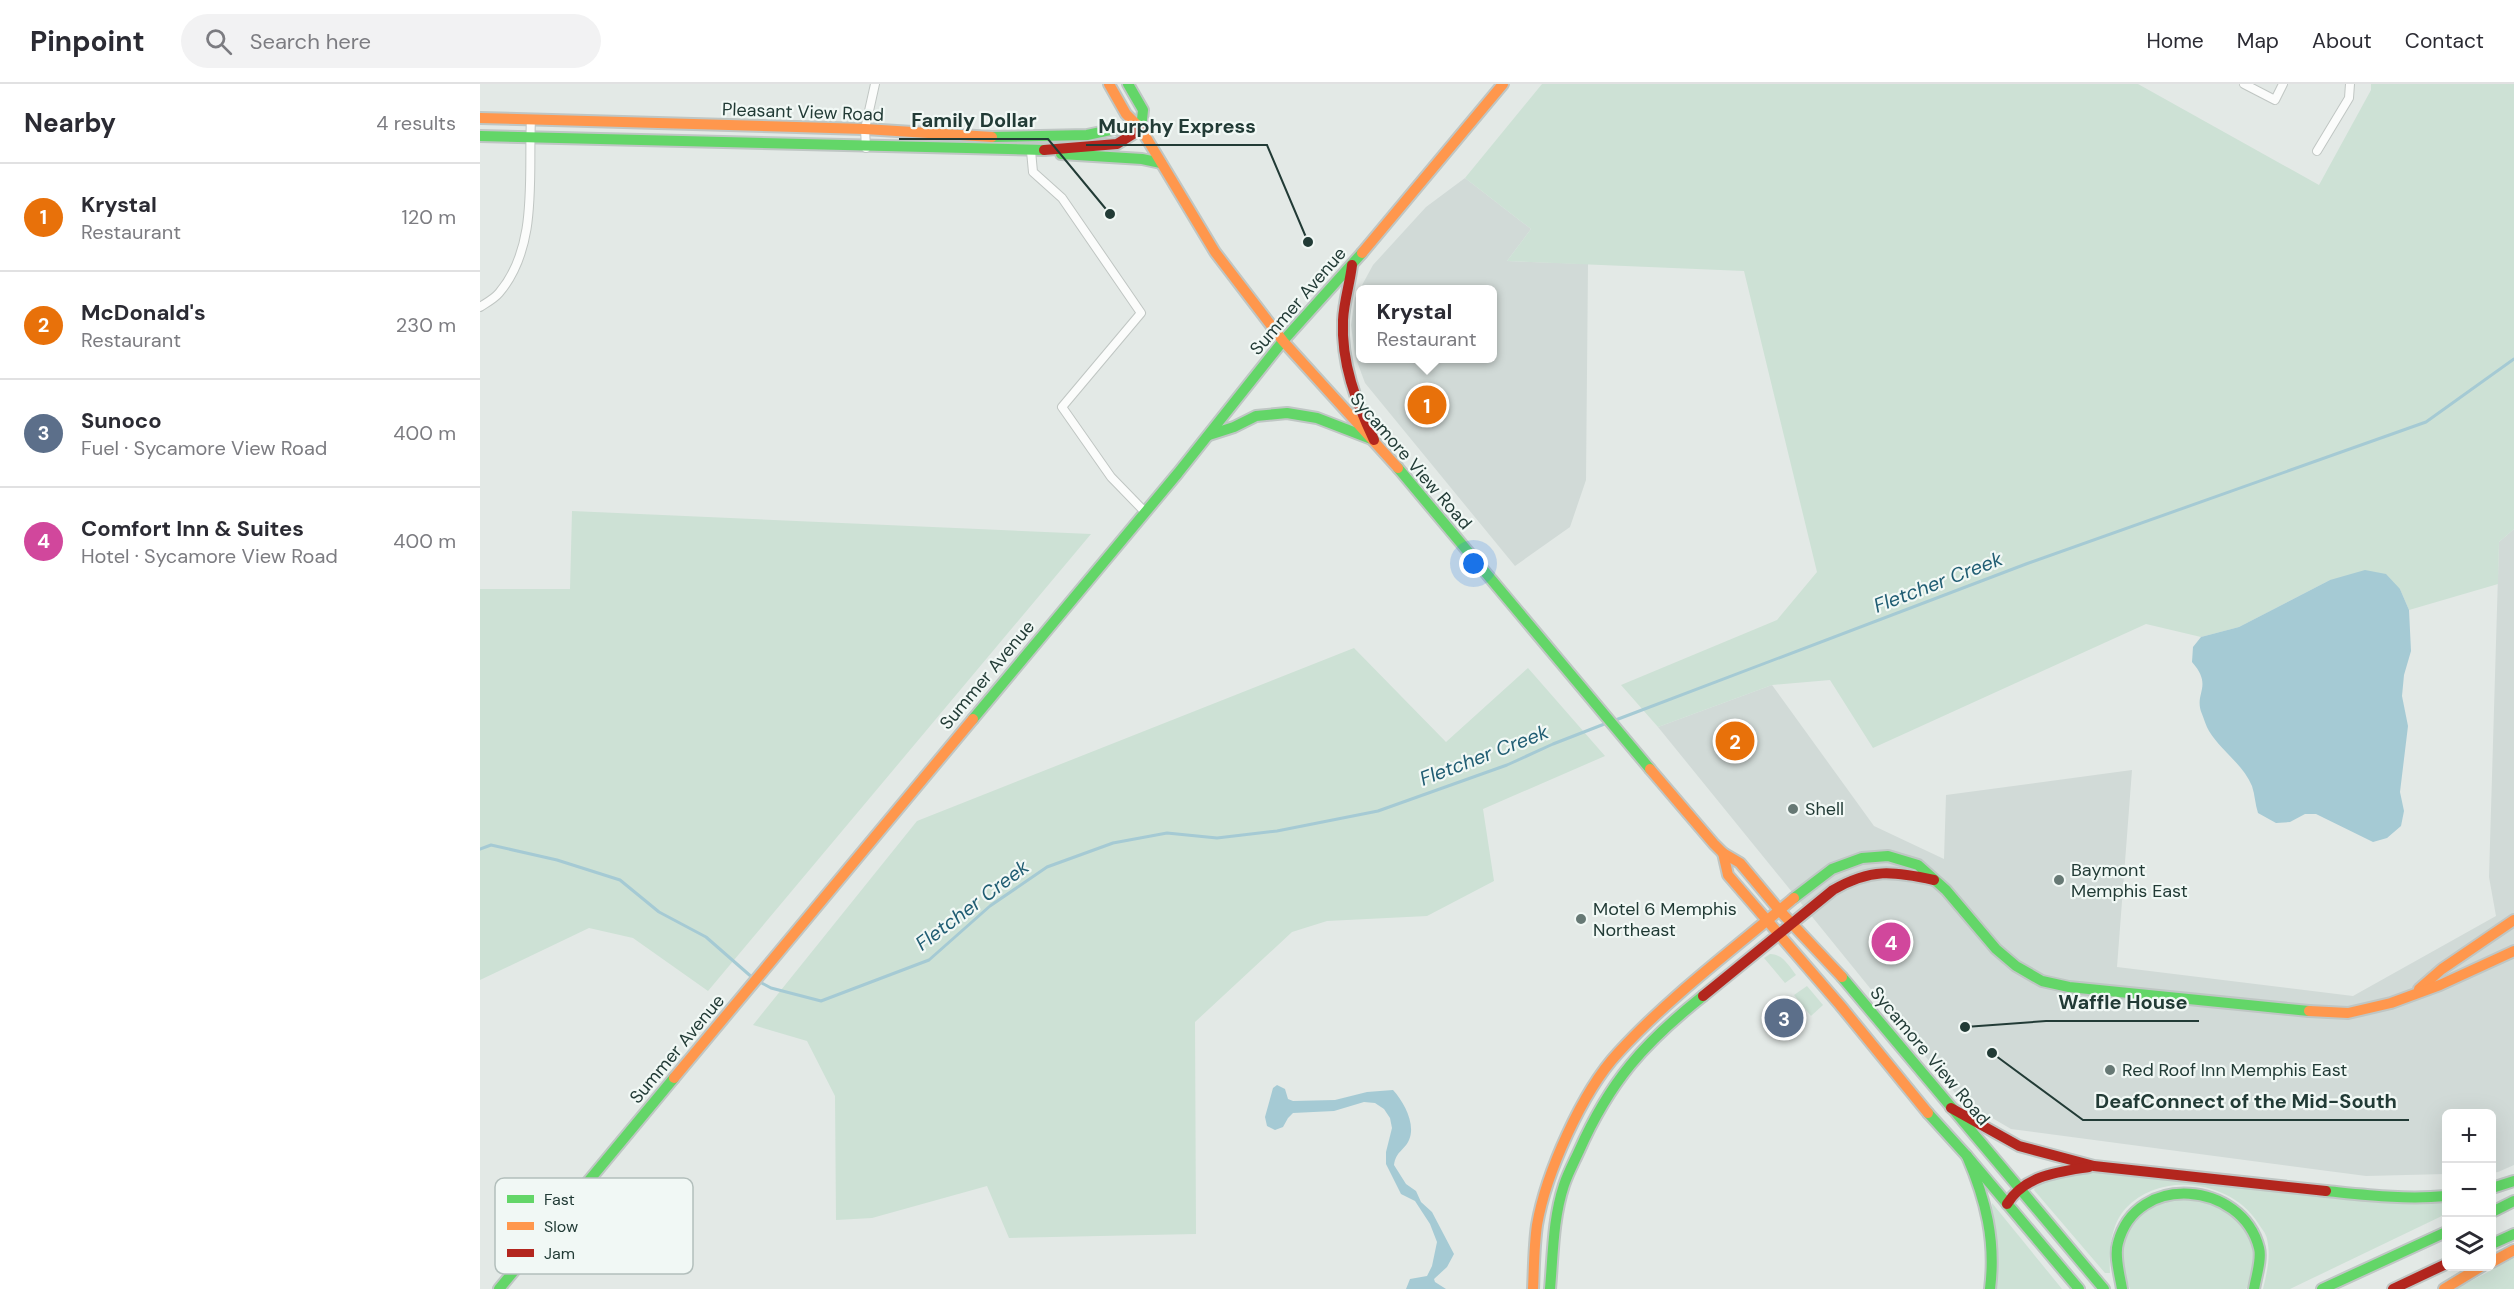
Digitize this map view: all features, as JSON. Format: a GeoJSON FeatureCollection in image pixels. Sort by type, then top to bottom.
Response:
{"type":"FeatureCollection","features":[{"type":"Feature","properties":{"kind":"main road","name":"Sycamore View Road"},"geometry":{"type":"LineString","coordinates":[[1109,84],[1126,114],[1142,129],[1215,252],[1283,340],[1374,440],[1723,854],[1740,863],[1792,922],[2104,1289]]}},
{"type":"Feature","properties":{"kind":"main road","name":"Sycamore View Road"},"geometry":{"type":"LineString","coordinates":[[1128,84],[1143,110],[1142,129]]}},
{"type":"Feature","properties":{"kind":"main road","name":"Summer Avenue"},"geometry":{"type":"LineString","coordinates":[[593,1178],[1209,435],[1283,340],[1352,265],[1503,84]]}},
{"type":"Feature","properties":{"kind":"main road","name":"Pleasant View Road"},"geometry":{"type":"LineString","coordinates":[[480,118],[865,129],[991,137],[1087,135],[1115,129],[1142,129]]}},
{"type":"Feature","properties":{"kind":"main road"},"geometry":{"type":"LineString","coordinates":[[693,142],[694,124]]}},
{"type":"Feature","properties":{"kind":"main road","name":"Pleasant View Road"},"geometry":{"type":"LineString","coordinates":[[480,136],[1031,151],[1117,144],[1142,129]]}},
{"type":"Feature","properties":{"kind":"main road"},"geometry":{"type":"LineString","coordinates":[[1053,150],[1064,155],[1115,156],[1161,163]]}},
{"type":"Feature","properties":{"kind":"main road"},"geometry":{"type":"LineString","coordinates":[[1352,265],[1343,337],[1348,376],[1362,417],[1374,440]]}},
{"type":"Feature","properties":{"kind":"main road"},"geometry":{"type":"LineString","coordinates":[[1209,435],[1231,429],[1255,416],[1275,413],[1305,414],[1374,440]]}},
{"type":"Feature","properties":{"kind":"main road","name":"Sycamore View Road"},"geometry":{"type":"LineString","coordinates":[[1723,854],[1728,875],[1840,1005],[1934,1121],[1967,1156],[2079,1289]]}},
{"type":"Feature","properties":{"kind":"main road"},"geometry":{"type":"LineString","coordinates":[[1533,1289],[1537,1227],[1544,1195],[1578,1113],[1618,1053],[1685,990],[1832,869],[1862,858],[1888,856],[1918,865],[1972,919],[1996,949],[2026,974],[2042,981],[2089,989],[2336,1014],[2391,1004],[2416,992],[2440,985],[2514,951]]}},
{"type":"Feature","properties":{"kind":"main road"},"geometry":{"type":"LineString","coordinates":[[1550,1289],[1556,1225],[1564,1185],[1594,1117],[1622,1073],[1667,1025],[1833,890],[1862,874],[1897,872],[1934,880]]}},
{"type":"Feature","properties":{"kind":"main road"},"geometry":{"type":"LineString","coordinates":[[2416,992],[2442,969],[2514,920]]}},
{"type":"Feature","properties":{"kind":"main road"},"geometry":{"type":"LineString","coordinates":[[1951,1108],[2019,1146],[2094,1166],[2372,1196],[2442,1196]]}},
{"type":"Feature","properties":{"kind":"main road"},"geometry":{"type":"LineString","coordinates":[[1967,1156],[1985,1197],[1995,1258],[1990,1289]]}},
{"type":"Feature","properties":{"kind":"main road"},"geometry":{"type":"LineString","coordinates":[[2007,1204],[2019,1188],[2051,1173],[2094,1166]]}},
{"type":"Feature","properties":{"kind":"main road"},"geometry":{"type":"LineString","coordinates":[[2496,1187],[2514,1181]]}},
{"type":"Feature","properties":{"kind":"main road"},"geometry":{"type":"LineString","coordinates":[[2122,1289],[2116,1269],[2116,1244],[2123,1225],[2132,1212],[2145,1201],[2176,1192],[2213,1196],[2229,1203],[2242,1214],[2258,1240],[2261,1271],[2254,1289]]}},
{"type":"Feature","properties":{"kind":"main road"},"geometry":{"type":"LineString","coordinates":[[2496,1210],[2514,1201]]}},
{"type":"Feature","properties":{"kind":"main road"},"geometry":{"type":"LineString","coordinates":[[2322,1289],[2442,1234]]}},
{"type":"Feature","properties":{"kind":"main road"},"geometry":{"type":"LineString","coordinates":[[2496,1242],[2514,1234]]}},
{"type":"Feature","properties":{"kind":"main road"},"geometry":{"type":"LineString","coordinates":[[2496,1260],[2514,1250]]}},
{"type":"Feature","properties":{"kind":"main road"},"geometry":{"type":"LineString","coordinates":[[2393,1289],[2442,1266]]}},
{"type":"Feature","properties":{"kind":"main road"},"geometry":{"type":"LineString","coordinates":[[2444,1289],[2474,1271]]}},
{"type":"Feature","properties":{"kind":"main road","name":"Summer Avenue"},"geometry":{"type":"LineString","coordinates":[[502,1288],[514,1274]]}},
{"type":"Feature","properties":{"kind":"street"},"geometry":{"type":"LineString","coordinates":[[866,148],[865,129],[875,84]]}},
{"type":"Feature","properties":{"kind":"street"},"geometry":{"type":"LineString","coordinates":[[2244,84],[2275,100],[2283,84]]}},
{"type":"Feature","properties":{"kind":"street"},"geometry":{"type":"LineString","coordinates":[[2317,151],[2349,98],[2350,84]]}},
{"type":"Feature","properties":{"kind":"street"},"geometry":{"type":"LineString","coordinates":[[480,307],[498,294],[517,265],[529,211],[531,119]]}},
{"type":"Feature","properties":{"kind":"street"},"geometry":{"type":"LineString","coordinates":[[1031,151],[1034,172],[1062,198],[1141,313],[1062,407],[1111,477],[1145,512]]}},
{"type":"Feature","properties":{"kind":"shaded area"},"geometry":{"type":"Polygon","coordinates":[[[1465,178],[1531,229],[1507,261],[1588,264],[1586,480],[1570,527],[1515,566],[1365,383],[1358,363],[1497,363],[1497,285],[1362,285],[1373,265],[1426,207],[1465,178]]]}},
{"type":"Feature","properties":{"kind":"shaded area"},"geometry":{"type":"Polygon","coordinates":[[[1356,296],[1356,359],[1351,325],[1356,296]]]}},
{"type":"Feature","properties":{"kind":"shaded area"},"geometry":{"type":"Polygon","coordinates":[[[2514,529],[2514,1165],[2498,1172],[2496,1172],[2496,1109],[2442,1109],[2442,1174],[2366,1176],[2011,1129],[1960,1099],[1658,727],[1772,685],[1874,826],[1944,859],[1946,795],[2132,770],[2117,967],[2353,996],[2496,916],[2489,877],[2499,542],[2514,529]]]}},
{"type":"Feature","properties":{"kind":"green space"},"geometry":{"type":"Polygon","coordinates":[[[1542,84],[2138,84],[2319,185],[2371,90],[2371,84],[2514,84],[2514,529],[2499,542],[2498,584],[2409,610],[2400,589],[2330,580],[2239,627],[2201,637],[2146,624],[1873,748],[1830,680],[1772,685],[1658,727],[1621,685],[1777,620],[1817,572],[1744,271],[1507,261],[1531,229],[1465,178],[1542,84]]]}},
{"type":"Feature","properties":{"kind":"green space"},"geometry":{"type":"Polygon","coordinates":[[[572,511],[1091,534],[708,991],[633,938],[589,928],[480,980],[480,589],[570,589],[572,511]]]}},
{"type":"Feature","properties":{"kind":"green space"},"geometry":{"type":"Polygon","coordinates":[[[1354,648],[1446,742],[1528,668],[1605,756],[1483,809],[1494,881],[1427,916],[1327,921],[1292,932],[1195,1022],[1196,1234],[1009,1238],[987,1186],[872,1218],[836,1220],[835,1096],[807,1041],[753,1025],[917,821],[1354,648]]]}},
{"type":"Feature","properties":{"kind":"green space"},"geometry":{"type":"Polygon","coordinates":[[[1770,954],[1782,958],[1796,975],[1785,983],[1764,958],[1770,954]]]}},
{"type":"Feature","properties":{"kind":"green space"},"geometry":{"type":"Polygon","coordinates":[[[1807,986],[1823,1005],[1811,1016],[1794,995],[1807,986]]]}},
{"type":"Feature","properties":{"kind":"green space"},"geometry":{"type":"Polygon","coordinates":[[[2094,1171],[2442,1199],[2442,1216],[2290,1289],[2263,1289],[2269,1258],[2266,1235],[2246,1209],[2231,1198],[2214,1190],[2176,1185],[2158,1188],[2141,1196],[2126,1208],[2117,1222],[2110,1248],[2110,1273],[2105,1273],[2034,1190],[2036,1184],[2094,1171]]]}},
{"type":"Feature","properties":{"kind":"green space"},"geometry":{"type":"Polygon","coordinates":[[[2165,1199],[2207,1199],[2243,1224],[2254,1243],[2251,1282],[2246,1289],[2130,1289],[2119,1251],[2130,1224],[2144,1209],[2165,1199]]]}},
{"type":"Feature","properties":{"kind":"green space"},"geometry":{"type":"Polygon","coordinates":[[[1992,1203],[2062,1289],[1995,1289],[1992,1203]]]}},
{"type":"Feature","properties":{"kind":"green space"},"geometry":{"type":"Polygon","coordinates":[[[2514,1258],[2514,1289],[2456,1289],[2490,1271],[2496,1271],[2496,1268],[2514,1258]]]}},
{"type":"Feature","properties":{"kind":"water"},"geometry":{"type":"Polygon","coordinates":[[[2365,570],[2386,574],[2400,589],[2409,610],[2411,651],[2404,675],[2402,696],[2408,726],[2400,792],[2404,811],[2401,826],[2387,838],[2373,842],[2316,814],[2305,814],[2290,822],[2276,823],[2258,813],[2248,778],[2207,727],[2200,707],[2202,678],[2192,662],[2193,647],[2201,637],[2239,627],[2330,580],[2365,570]]]}},
{"type":"Feature","properties":{"kind":"water"},"geometry":{"type":"Polygon","coordinates":[[[1277,1085],[1285,1089],[1288,1099],[1293,1101],[1335,1100],[1367,1092],[1393,1090],[1405,1107],[1411,1127],[1409,1140],[1396,1157],[1394,1165],[1406,1184],[1416,1191],[1421,1202],[1432,1212],[1454,1254],[1447,1267],[1434,1279],[1446,1289],[1406,1289],[1410,1279],[1427,1276],[1432,1266],[1437,1242],[1430,1224],[1415,1201],[1401,1194],[1386,1164],[1386,1152],[1392,1128],[1390,1118],[1384,1109],[1375,1103],[1364,1102],[1334,1111],[1293,1113],[1283,1127],[1275,1130],[1267,1126],[1265,1117],[1273,1088],[1277,1085]]]}},
{"type":"Feature","properties":{"kind":"waterway","name":"Fletcher Creek"},"geometry":{"type":"LineString","coordinates":[[1613,721],[2026,564],[2426,422],[2514,359]]}},
{"type":"Feature","properties":{"kind":"waterway","name":"Fletcher Creek"},"geometry":{"type":"LineString","coordinates":[[760,982],[771,988],[821,1001],[929,960],[990,906],[1047,867],[1113,843],[1167,833],[1217,838],[1277,831],[1378,811],[1507,765],[1607,723]]}},
{"type":"Feature","properties":{"kind":"waterway","name":"Fletcher Creek"},"geometry":{"type":"LineString","coordinates":[[480,849],[491,845],[557,860],[620,880],[659,912],[706,937],[754,979]]}},
{"type":"Feature","properties":{"kind":"traffic: fast"},"geometry":{"type":"LineString","coordinates":[[1128,84],[1143,110],[1141,129]]}},
{"type":"Feature","properties":{"kind":"traffic: fast"},"geometry":{"type":"LineString","coordinates":[[992,137],[1087,135],[1115,129],[1141,129]]}},
{"type":"Feature","properties":{"kind":"traffic: fast"},"geometry":{"type":"LineString","coordinates":[[480,136],[1044,150]]}},
{"type":"Feature","properties":{"kind":"traffic: fast"},"geometry":{"type":"LineString","coordinates":[[1061,154],[1142,159],[1161,163]]}},
{"type":"Feature","properties":{"kind":"traffic: fast"},"geometry":{"type":"LineString","coordinates":[[973,719],[1178,473],[1283,341],[1362,253]]}},
{"type":"Feature","properties":{"kind":"traffic: fast"},"geometry":{"type":"LineString","coordinates":[[1209,435],[1234,427],[1256,416],[1287,413],[1317,418],[1374,440]]}},
{"type":"Feature","properties":{"kind":"traffic: fast"},"geometry":{"type":"LineString","coordinates":[[1398,468],[1650,769]]}},
{"type":"Feature","properties":{"kind":"traffic: fast"},"geometry":{"type":"LineString","coordinates":[[1794,898],[1832,869],[1862,858],[1888,856],[1918,865],[1946,890],[1996,949],[2016,966],[2042,981],[2069,987],[2309,1011]]}},
{"type":"Feature","properties":{"kind":"traffic: fast"},"geometry":{"type":"LineString","coordinates":[[1842,977],[2104,1289]]}},
{"type":"Feature","properties":{"kind":"traffic: fast"},"geometry":{"type":"LineString","coordinates":[[1550,1289],[1560,1198],[1567,1176],[1591,1126],[1630,1065],[1663,1030],[1703,996]]}},
{"type":"Feature","properties":{"kind":"traffic: fast"},"geometry":{"type":"LineString","coordinates":[[591,1178],[674,1078]]}},
{"type":"Feature","properties":{"kind":"traffic: fast"},"geometry":{"type":"LineString","coordinates":[[1928,1113],[2079,1289]]}},
{"type":"Feature","properties":{"kind":"traffic: fast"},"geometry":{"type":"LineString","coordinates":[[1967,1156],[1988,1221],[1992,1254],[1990,1289]]}},
{"type":"Feature","properties":{"kind":"traffic: fast"},"geometry":{"type":"LineString","coordinates":[[2496,1187],[2514,1181]]}},
{"type":"Feature","properties":{"kind":"traffic: fast"},"geometry":{"type":"LineString","coordinates":[[2326,1191],[2401,1197],[2442,1196]]}},
{"type":"Feature","properties":{"kind":"traffic: fast"},"geometry":{"type":"LineString","coordinates":[[2122,1289],[2117,1248],[2129,1220],[2145,1204],[2166,1196],[2189,1194],[2212,1198],[2232,1209],[2249,1226],[2260,1252],[2254,1289]]}},
{"type":"Feature","properties":{"kind":"traffic: fast"},"geometry":{"type":"LineString","coordinates":[[2496,1210],[2514,1201]]}},
{"type":"Feature","properties":{"kind":"traffic: fast"},"geometry":{"type":"LineString","coordinates":[[2322,1289],[2442,1234]]}},
{"type":"Feature","properties":{"kind":"traffic: fast"},"geometry":{"type":"LineString","coordinates":[[2496,1242],[2514,1234]]}},
{"type":"Feature","properties":{"kind":"traffic: fast"},"geometry":{"type":"LineString","coordinates":[[499,1289],[511,1274]]}},
{"type":"Feature","properties":{"kind":"traffic: slow"},"geometry":{"type":"LineString","coordinates":[[1109,84],[1126,114],[1141,129],[1215,252],[1283,341],[1398,468]]}},
{"type":"Feature","properties":{"kind":"traffic: slow"},"geometry":{"type":"LineString","coordinates":[[1362,253],[1503,84]]}},
{"type":"Feature","properties":{"kind":"traffic: slow"},"geometry":{"type":"LineString","coordinates":[[480,118],[865,129],[992,137]]}},
{"type":"Feature","properties":{"kind":"traffic: slow"},"geometry":{"type":"LineString","coordinates":[[674,1078],[973,719]]}},
{"type":"Feature","properties":{"kind":"traffic: slow"},"geometry":{"type":"LineString","coordinates":[[1650,769],[1714,844],[1723,853],[1740,863],[1780,911],[1842,977]]}},
{"type":"Feature","properties":{"kind":"traffic: slow"},"geometry":{"type":"LineString","coordinates":[[1723,853],[1728,875],[1840,1005],[1928,1113]]}},
{"type":"Feature","properties":{"kind":"traffic: slow"},"geometry":{"type":"LineString","coordinates":[[1533,1289],[1537,1225],[1548,1182],[1567,1134],[1591,1089],[1618,1053],[1659,1012],[1794,898]]}},
{"type":"Feature","properties":{"kind":"traffic: slow"},"geometry":{"type":"LineString","coordinates":[[2419,989],[2442,969],[2514,920]]}},
{"type":"Feature","properties":{"kind":"traffic: slow"},"geometry":{"type":"LineString","coordinates":[[2309,1011],[2348,1013],[2391,1003],[2440,985],[2514,951]]}},
{"type":"Feature","properties":{"kind":"traffic: slow"},"geometry":{"type":"LineString","coordinates":[[2496,1260],[2514,1250]]}},
{"type":"Feature","properties":{"kind":"traffic: slow"},"geometry":{"type":"LineString","coordinates":[[2444,1289],[2474,1271]]}},
{"type":"Feature","properties":{"kind":"traffic: jam"},"geometry":{"type":"LineString","coordinates":[[1044,150],[1117,144],[1141,129]]}},
{"type":"Feature","properties":{"kind":"traffic: jam"},"geometry":{"type":"LineString","coordinates":[[1352,265],[1344,313],[1344,352],[1356,397],[1374,440]]}},
{"type":"Feature","properties":{"kind":"traffic: jam"},"geometry":{"type":"LineString","coordinates":[[1703,996],[1833,890],[1859,878],[1882,873],[1934,880]]}},
{"type":"Feature","properties":{"kind":"traffic: jam"},"geometry":{"type":"LineString","coordinates":[[1951,1108],[2019,1146],[2094,1166],[2326,1191]]}},
{"type":"Feature","properties":{"kind":"traffic: jam"},"geometry":{"type":"LineString","coordinates":[[2007,1204],[2014,1194],[2043,1176],[2089,1167]]}},
{"type":"Feature","properties":{"kind":"traffic: jam"},"geometry":{"type":"LineString","coordinates":[[2393,1289],[2442,1266]]}},
{"type":"Feature","properties":{"kind":"place","name":"Family Dollar"},"geometry":{"type":"Point","coordinates":[1110,214]}},
{"type":"Feature","properties":{"kind":"place","name":"Murphy Express"},"geometry":{"type":"Point","coordinates":[1308,242]}},
{"type":"Feature","properties":{"kind":"place","name":"Krystal"},"geometry":{"type":"Point","coordinates":[1427,405]}},
{"type":"Feature","properties":{"kind":"place","name":"McDonald's"},"geometry":{"type":"Point","coordinates":[1735,741]}},
{"type":"Feature","properties":{"kind":"place","name":"Shell"},"geometry":{"type":"Point","coordinates":[1793,809]}},
{"type":"Feature","properties":{"kind":"place","name":"Baymont Memphis East"},"geometry":{"type":"Point","coordinates":[2059,880]}},
{"type":"Feature","properties":{"kind":"place","name":"Motel 6 Memphis Northeast"},"geometry":{"type":"Point","coordinates":[1581,919]}},
{"type":"Feature","properties":{"kind":"place","name":"Comfort Inn & Suites"},"geometry":{"type":"Point","coordinates":[1891,942]}},
{"type":"Feature","properties":{"kind":"place","name":"Sunoco"},"geometry":{"type":"Point","coordinates":[1784,1018]}},
{"type":"Feature","properties":{"kind":"place","name":"Waffle House"},"geometry":{"type":"Point","coordinates":[1965,1027]}},
{"type":"Feature","properties":{"kind":"place","name":"DeafConnect of the Mid-South"},"geometry":{"type":"Point","coordinates":[1992,1053]}},
{"type":"Feature","properties":{"kind":"place","name":"Red Roof Inn Memphis East"},"geometry":{"type":"Point","coordinates":[2110,1070]}}]}
